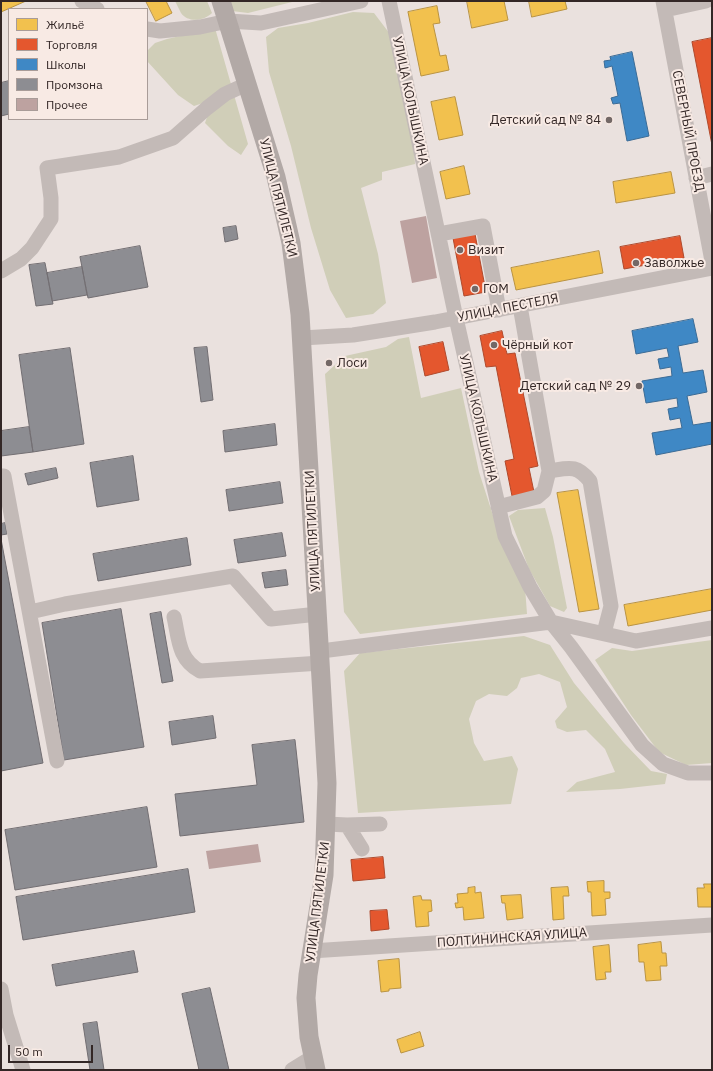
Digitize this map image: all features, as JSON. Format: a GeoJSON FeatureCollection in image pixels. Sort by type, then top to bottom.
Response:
{"type":"FeatureCollection","features":[{"type":"Feature","properties":{"kind":"main road","name":"УЛИЦА ПЯТИЛЕТКИ"},"geometry":{"type":"LineString","coordinates":[[221,1],[276,177],[290,236],[297,282],[302,338],[326,745],[327,824],[324,875],[306,998],[314,1063]]}},
{"type":"Feature","properties":{"kind":"street"},"geometry":{"type":"LineString","coordinates":[[82,1],[95,8]]}},
{"type":"Feature","properties":{"kind":"street"},"geometry":{"type":"LineString","coordinates":[[148,29],[160,31],[200,27],[228,21],[262,23],[361,1]]}},
{"type":"Feature","properties":{"kind":"street","name":"УЛИЦА КОЛЫШКИНА"},"geometry":{"type":"LineString","coordinates":[[389,1],[456,318],[505,536],[530,588],[551,622],[571,647],[642,745],[662,764],[688,773],[712,773]]}},
{"type":"Feature","properties":{"kind":"street"},"geometry":{"type":"LineString","coordinates":[[664,5],[706,1]]}},
{"type":"Feature","properties":{"kind":"street","name":"СЕВЕРНЫЙ ПРОЕЗД"},"geometry":{"type":"LineString","coordinates":[[664,5],[712,261]]}},
{"type":"Feature","properties":{"kind":"street"},"geometry":{"type":"LineString","coordinates":[[1,271],[21,259],[32,248],[51,220],[51,198],[47,168],[119,157],[174,138],[225,94],[247,84]]}},
{"type":"Feature","properties":{"kind":"street"},"geometry":{"type":"LineString","coordinates":[[696,178],[712,174]]}},
{"type":"Feature","properties":{"kind":"street"},"geometry":{"type":"LineString","coordinates":[[439,234],[483,226],[499,310]]}},
{"type":"Feature","properties":{"kind":"street","name":"УЛИЦА ПЕСТЕЛЯ"},"geometry":{"type":"LineString","coordinates":[[302,338],[353,335],[456,318],[712,268]]}},
{"type":"Feature","properties":{"kind":"street"},"geometry":{"type":"LineString","coordinates":[[498,507],[537,497],[544,492],[549,471],[520,306]]}},
{"type":"Feature","properties":{"kind":"street"},"geometry":{"type":"LineString","coordinates":[[549,471],[573,468],[582,472],[590,481],[611,606],[604,633]]}},
{"type":"Feature","properties":{"kind":"street"},"geometry":{"type":"LineString","coordinates":[[1,476],[4,476],[57,761]]}},
{"type":"Feature","properties":{"kind":"street"},"geometry":{"type":"LineString","coordinates":[[30,612],[64,604],[233,576],[271,619],[318,614]]}},
{"type":"Feature","properties":{"kind":"street"},"geometry":{"type":"LineString","coordinates":[[174,618],[183,656],[190,666],[200,671],[321,657],[551,622],[636,641],[712,628]]}},
{"type":"Feature","properties":{"kind":"street"},"geometry":{"type":"LineString","coordinates":[[327,824],[380,824]]}},
{"type":"Feature","properties":{"kind":"street"},"geometry":{"type":"LineString","coordinates":[[347,825],[362,849]]}},
{"type":"Feature","properties":{"kind":"street","name":"ПОЛТИНИНСКАЯ УЛИЦА"},"geometry":{"type":"LineString","coordinates":[[312,951],[712,924]]}},
{"type":"Feature","properties":{"kind":"street"},"geometry":{"type":"LineString","coordinates":[[1,989],[6,1015],[23,1070]]}},
{"type":"Feature","properties":{"kind":"street"},"geometry":{"type":"LineString","coordinates":[[292,1070],[314,1063]]}},
{"type":"Feature","properties":{"kind":"shaded area"},"geometry":{"type":"Polygon","coordinates":[[[175,1],[207,1],[212,13],[205,18],[192,20],[181,13],[175,1]]]}},
{"type":"Feature","properties":{"kind":"shaded area"},"geometry":{"type":"Polygon","coordinates":[[[228,1],[296,1],[248,13],[232,11],[228,1]]]}},
{"type":"Feature","properties":{"kind":"shaded area"},"geometry":{"type":"Polygon","coordinates":[[[353,12],[374,13],[393,38],[413,134],[415,164],[382,172],[382,180],[361,188],[378,254],[386,303],[373,314],[346,318],[330,290],[311,228],[291,146],[269,72],[266,37],[278,28],[308,23],[353,12]]]}},
{"type":"Feature","properties":{"kind":"shaded area"},"geometry":{"type":"Polygon","coordinates":[[[215,28],[248,144],[241,155],[228,146],[205,123],[209,111],[203,103],[194,106],[178,95],[148,62],[148,50],[155,43],[215,28]]]}},
{"type":"Feature","properties":{"kind":"shaded area"},"geometry":{"type":"Polygon","coordinates":[[[409,337],[421,398],[461,388],[479,472],[500,537],[525,587],[527,614],[360,634],[344,612],[325,374],[345,356],[386,347],[398,339],[409,337]]]}},
{"type":"Feature","properties":{"kind":"shaded area"},"geometry":{"type":"Polygon","coordinates":[[[545,508],[553,537],[567,608],[564,612],[550,606],[529,569],[509,516],[518,510],[545,508]]]}},
{"type":"Feature","properties":{"kind":"shaded area"},"geometry":{"type":"Polygon","coordinates":[[[524,636],[550,645],[574,683],[624,743],[651,771],[667,774],[665,784],[620,789],[566,792],[577,782],[615,772],[605,749],[586,730],[567,732],[557,728],[555,721],[567,707],[560,682],[539,674],[521,678],[517,688],[507,696],[489,694],[476,701],[469,719],[474,743],[484,761],[512,756],[518,769],[511,804],[358,813],[344,671],[360,653],[524,636]]]}},
{"type":"Feature","properties":{"kind":"shaded area"},"geometry":{"type":"Polygon","coordinates":[[[712,640],[712,763],[686,765],[659,752],[631,715],[595,660],[612,648],[632,651],[712,640]]]}},
{"type":"Feature","properties":{"kind":"building: Жильё"},"geometry":{"type":"Polygon","coordinates":[[[1,1],[26,1],[8,8],[1,12],[1,1]]]}},
{"type":"Feature","properties":{"kind":"building: Жильё"},"geometry":{"type":"Polygon","coordinates":[[[146,1],[166,1],[172,13],[156,21],[146,1]]]}},
{"type":"Feature","properties":{"kind":"building: Жильё"},"geometry":{"type":"Polygon","coordinates":[[[467,1],[504,1],[508,20],[472,28],[467,1]]]}},
{"type":"Feature","properties":{"kind":"building: Жильё"},"geometry":{"type":"Polygon","coordinates":[[[529,1],[565,1],[567,9],[532,17],[529,1]]]}},
{"type":"Feature","properties":{"kind":"building: Жильё"},"geometry":{"type":"Polygon","coordinates":[[[437,6],[440,23],[433,24],[440,56],[446,55],[449,70],[421,76],[408,12],[437,6]]]}},
{"type":"Feature","properties":{"kind":"building: Жильё"},"geometry":{"type":"Polygon","coordinates":[[[455,97],[463,135],[439,140],[431,102],[455,97]]]}},
{"type":"Feature","properties":{"kind":"building: Жильё"},"geometry":{"type":"Polygon","coordinates":[[[464,166],[470,194],[446,199],[440,172],[464,166]]]}},
{"type":"Feature","properties":{"kind":"building: Жильё"},"geometry":{"type":"Polygon","coordinates":[[[671,172],[675,193],[616,203],[613,182],[671,172]]]}},
{"type":"Feature","properties":{"kind":"building: Жильё"},"geometry":{"type":"Polygon","coordinates":[[[599,251],[603,273],[516,290],[511,268],[599,251]]]}},
{"type":"Feature","properties":{"kind":"building: Жильё"},"geometry":{"type":"Polygon","coordinates":[[[578,490],[599,609],[579,612],[557,493],[578,490]]]}},
{"type":"Feature","properties":{"kind":"building: Жильё"},"geometry":{"type":"Polygon","coordinates":[[[712,589],[712,610],[628,626],[624,605],[712,589]]]}},
{"type":"Feature","properties":{"kind":"building: Жильё"},"geometry":{"type":"Polygon","coordinates":[[[604,881],[604,892],[610,892],[610,898],[605,899],[606,915],[592,916],[591,892],[588,892],[587,882],[604,881]]]}},
{"type":"Feature","properties":{"kind":"building: Жильё"},"geometry":{"type":"Polygon","coordinates":[[[704,884],[712,884],[712,907],[698,907],[697,888],[704,888],[704,884]]]}},
{"type":"Feature","properties":{"kind":"building: Жильё"},"geometry":{"type":"Polygon","coordinates":[[[475,887],[475,893],[481,892],[484,918],[464,920],[463,907],[456,908],[455,903],[458,903],[457,894],[468,893],[468,888],[475,887]]]}},
{"type":"Feature","properties":{"kind":"building: Жильё"},"geometry":{"type":"Polygon","coordinates":[[[568,887],[569,896],[563,896],[564,919],[553,920],[551,888],[568,887]]]}},
{"type":"Feature","properties":{"kind":"building: Жильё"},"geometry":{"type":"Polygon","coordinates":[[[521,895],[523,918],[507,920],[505,903],[502,903],[501,896],[521,895]]]}},
{"type":"Feature","properties":{"kind":"building: Жильё"},"geometry":{"type":"Polygon","coordinates":[[[421,896],[422,900],[431,900],[432,911],[428,912],[429,926],[416,927],[413,897],[421,896]]]}},
{"type":"Feature","properties":{"kind":"building: Жильё"},"geometry":{"type":"Polygon","coordinates":[[[661,942],[662,953],[666,953],[667,966],[660,966],[661,980],[646,981],[644,962],[639,962],[638,945],[661,942]]]}},
{"type":"Feature","properties":{"kind":"building: Жильё"},"geometry":{"type":"Polygon","coordinates":[[[609,945],[611,972],[605,972],[606,979],[596,980],[593,947],[609,945]]]}},
{"type":"Feature","properties":{"kind":"building: Жильё"},"geometry":{"type":"Polygon","coordinates":[[[399,959],[401,988],[389,989],[389,991],[381,992],[378,961],[399,959]]]}},
{"type":"Feature","properties":{"kind":"building: Жильё"},"geometry":{"type":"Polygon","coordinates":[[[420,1032],[424,1046],[401,1053],[397,1040],[420,1032]]]}},
{"type":"Feature","properties":{"kind":"building: Торговля"},"geometry":{"type":"Polygon","coordinates":[[[712,38],[712,145],[692,42],[712,38]]]}},
{"type":"Feature","properties":{"kind":"building: Торговля"},"geometry":{"type":"Polygon","coordinates":[[[475,234],[486,292],[464,296],[453,238],[475,234]]]}},
{"type":"Feature","properties":{"kind":"building: Торговля"},"geometry":{"type":"Polygon","coordinates":[[[680,236],[684,258],[624,269],[620,247],[680,236]]]}},
{"type":"Feature","properties":{"kind":"building: Торговля"},"geometry":{"type":"Polygon","coordinates":[[[502,331],[507,354],[515,353],[538,466],[529,468],[534,492],[512,496],[505,461],[514,459],[496,366],[486,367],[480,336],[502,331]]]}},
{"type":"Feature","properties":{"kind":"building: Торговля"},"geometry":{"type":"Polygon","coordinates":[[[443,342],[449,370],[425,376],[419,347],[443,342]]]}},
{"type":"Feature","properties":{"kind":"building: Торговля"},"geometry":{"type":"Polygon","coordinates":[[[383,857],[385,878],[353,881],[351,860],[383,857]]]}},
{"type":"Feature","properties":{"kind":"building: Торговля"},"geometry":{"type":"Polygon","coordinates":[[[387,910],[389,929],[371,931],[370,911],[387,910]]]}},
{"type":"Feature","properties":{"kind":"building: Школы"},"geometry":{"type":"Polygon","coordinates":[[[632,52],[649,136],[627,141],[620,103],[613,104],[611,98],[618,96],[612,66],[605,68],[604,61],[611,60],[610,57],[632,52]]]}},
{"type":"Feature","properties":{"kind":"building: Школы"},"geometry":{"type":"Polygon","coordinates":[[[693,319],[698,342],[678,346],[683,373],[703,370],[707,392],[687,396],[693,425],[712,422],[712,444],[656,455],[652,433],[682,428],[680,418],[670,420],[668,409],[678,407],[677,398],[646,403],[642,381],[672,376],[671,367],[660,369],[658,359],[669,357],[667,348],[636,354],[632,331],[693,319]]]}},
{"type":"Feature","properties":{"kind":"building: Промзона"},"geometry":{"type":"Polygon","coordinates":[[[8,81],[8,114],[1,116],[1,83],[8,81]]]}},
{"type":"Feature","properties":{"kind":"building: Промзона"},"geometry":{"type":"Polygon","coordinates":[[[236,226],[238,239],[225,242],[223,228],[236,226]]]}},
{"type":"Feature","properties":{"kind":"building: Промзона"},"geometry":{"type":"Polygon","coordinates":[[[140,246],[148,287],[88,298],[80,257],[140,246]]]}},
{"type":"Feature","properties":{"kind":"building: Промзона"},"geometry":{"type":"Polygon","coordinates":[[[45,263],[53,304],[36,306],[29,265],[45,263]]]}},
{"type":"Feature","properties":{"kind":"building: Промзона"},"geometry":{"type":"Polygon","coordinates":[[[82,267],[87,295],[52,301],[47,273],[82,267]]]}},
{"type":"Feature","properties":{"kind":"building: Промзона"},"geometry":{"type":"Polygon","coordinates":[[[207,347],[213,400],[201,402],[194,348],[207,347]]]}},
{"type":"Feature","properties":{"kind":"building: Промзона"},"geometry":{"type":"Polygon","coordinates":[[[70,348],[84,444],[33,452],[19,355],[70,348]]]}},
{"type":"Feature","properties":{"kind":"building: Промзона"},"geometry":{"type":"Polygon","coordinates":[[[275,424],[277,445],[225,452],[223,431],[275,424]]]}},
{"type":"Feature","properties":{"kind":"building: Промзона"},"geometry":{"type":"Polygon","coordinates":[[[29,427],[33,452],[1,456],[1,431],[29,427]]]}},
{"type":"Feature","properties":{"kind":"building: Промзона"},"geometry":{"type":"Polygon","coordinates":[[[133,456],[139,500],[97,507],[90,463],[133,456]]]}},
{"type":"Feature","properties":{"kind":"building: Промзона"},"geometry":{"type":"Polygon","coordinates":[[[56,468],[58,478],[28,485],[25,474],[56,468]]]}},
{"type":"Feature","properties":{"kind":"building: Промзона"},"geometry":{"type":"Polygon","coordinates":[[[280,482],[283,503],[229,511],[226,490],[280,482]]]}},
{"type":"Feature","properties":{"kind":"building: Промзона"},"geometry":{"type":"Polygon","coordinates":[[[5,523],[7,534],[1,535],[1,524],[5,523]]]}},
{"type":"Feature","properties":{"kind":"building: Промзона"},"geometry":{"type":"Polygon","coordinates":[[[282,533],[286,556],[238,563],[234,540],[282,533]]]}},
{"type":"Feature","properties":{"kind":"building: Промзона"},"geometry":{"type":"Polygon","coordinates":[[[187,538],[191,565],[98,581],[93,554],[187,538]]]}},
{"type":"Feature","properties":{"kind":"building: Промзона"},"geometry":{"type":"Polygon","coordinates":[[[1,539],[43,763],[1,771],[1,539]]]}},
{"type":"Feature","properties":{"kind":"building: Промзона"},"geometry":{"type":"Polygon","coordinates":[[[286,570],[288,585],[265,588],[262,573],[286,570]]]}},
{"type":"Feature","properties":{"kind":"building: Промзона"},"geometry":{"type":"Polygon","coordinates":[[[121,609],[144,747],[64,760],[42,623],[121,609]]]}},
{"type":"Feature","properties":{"kind":"building: Промзона"},"geometry":{"type":"Polygon","coordinates":[[[161,612],[173,681],[162,683],[150,614],[161,612]]]}},
{"type":"Feature","properties":{"kind":"building: Промзона"},"geometry":{"type":"Polygon","coordinates":[[[213,716],[216,738],[172,745],[169,722],[213,716]]]}},
{"type":"Feature","properties":{"kind":"building: Промзона"},"geometry":{"type":"Polygon","coordinates":[[[295,740],[304,822],[180,836],[175,794],[257,785],[252,745],[295,740]]]}},
{"type":"Feature","properties":{"kind":"building: Промзона"},"geometry":{"type":"Polygon","coordinates":[[[147,807],[157,867],[15,890],[5,830],[147,807]]]}},
{"type":"Feature","properties":{"kind":"building: Промзона"},"geometry":{"type":"Polygon","coordinates":[[[188,869],[195,912],[23,940],[16,897],[188,869]]]}},
{"type":"Feature","properties":{"kind":"building: Промзона"},"geometry":{"type":"Polygon","coordinates":[[[134,951],[138,972],[56,986],[52,965],[134,951]]]}},
{"type":"Feature","properties":{"kind":"building: Промзона"},"geometry":{"type":"Polygon","coordinates":[[[210,988],[229,1070],[199,1070],[182,994],[210,988]]]}},
{"type":"Feature","properties":{"kind":"building: Промзона"},"geometry":{"type":"Polygon","coordinates":[[[97,1022],[104,1070],[90,1070],[83,1024],[97,1022]]]}},
{"type":"Feature","properties":{"kind":"building: Прочее"},"geometry":{"type":"Polygon","coordinates":[[[426,216],[437,278],[412,283],[400,221],[426,216]]]}},
{"type":"Feature","properties":{"kind":"building: Прочее"},"geometry":{"type":"Polygon","coordinates":[[[258,844],[261,862],[209,869],[206,851],[258,844]]]}},
{"type":"Feature","properties":{"kind":"place","name":"Детский сад № 84"},"geometry":{"type":"Point","coordinates":[609,120]}},
{"type":"Feature","properties":{"kind":"place","name":"Визит"},"geometry":{"type":"Point","coordinates":[460,250]}},
{"type":"Feature","properties":{"kind":"place","name":"Заволжье"},"geometry":{"type":"Point","coordinates":[636,263]}},
{"type":"Feature","properties":{"kind":"place","name":"ГОМ"},"geometry":{"type":"Point","coordinates":[475,289]}},
{"type":"Feature","properties":{"kind":"place","name":"Чёрный кот"},"geometry":{"type":"Point","coordinates":[494,345]}},
{"type":"Feature","properties":{"kind":"place","name":"Лоси"},"geometry":{"type":"Point","coordinates":[329,363]}},
{"type":"Feature","properties":{"kind":"place","name":"Детский сад № 29"},"geometry":{"type":"Point","coordinates":[639,386]}}]}
